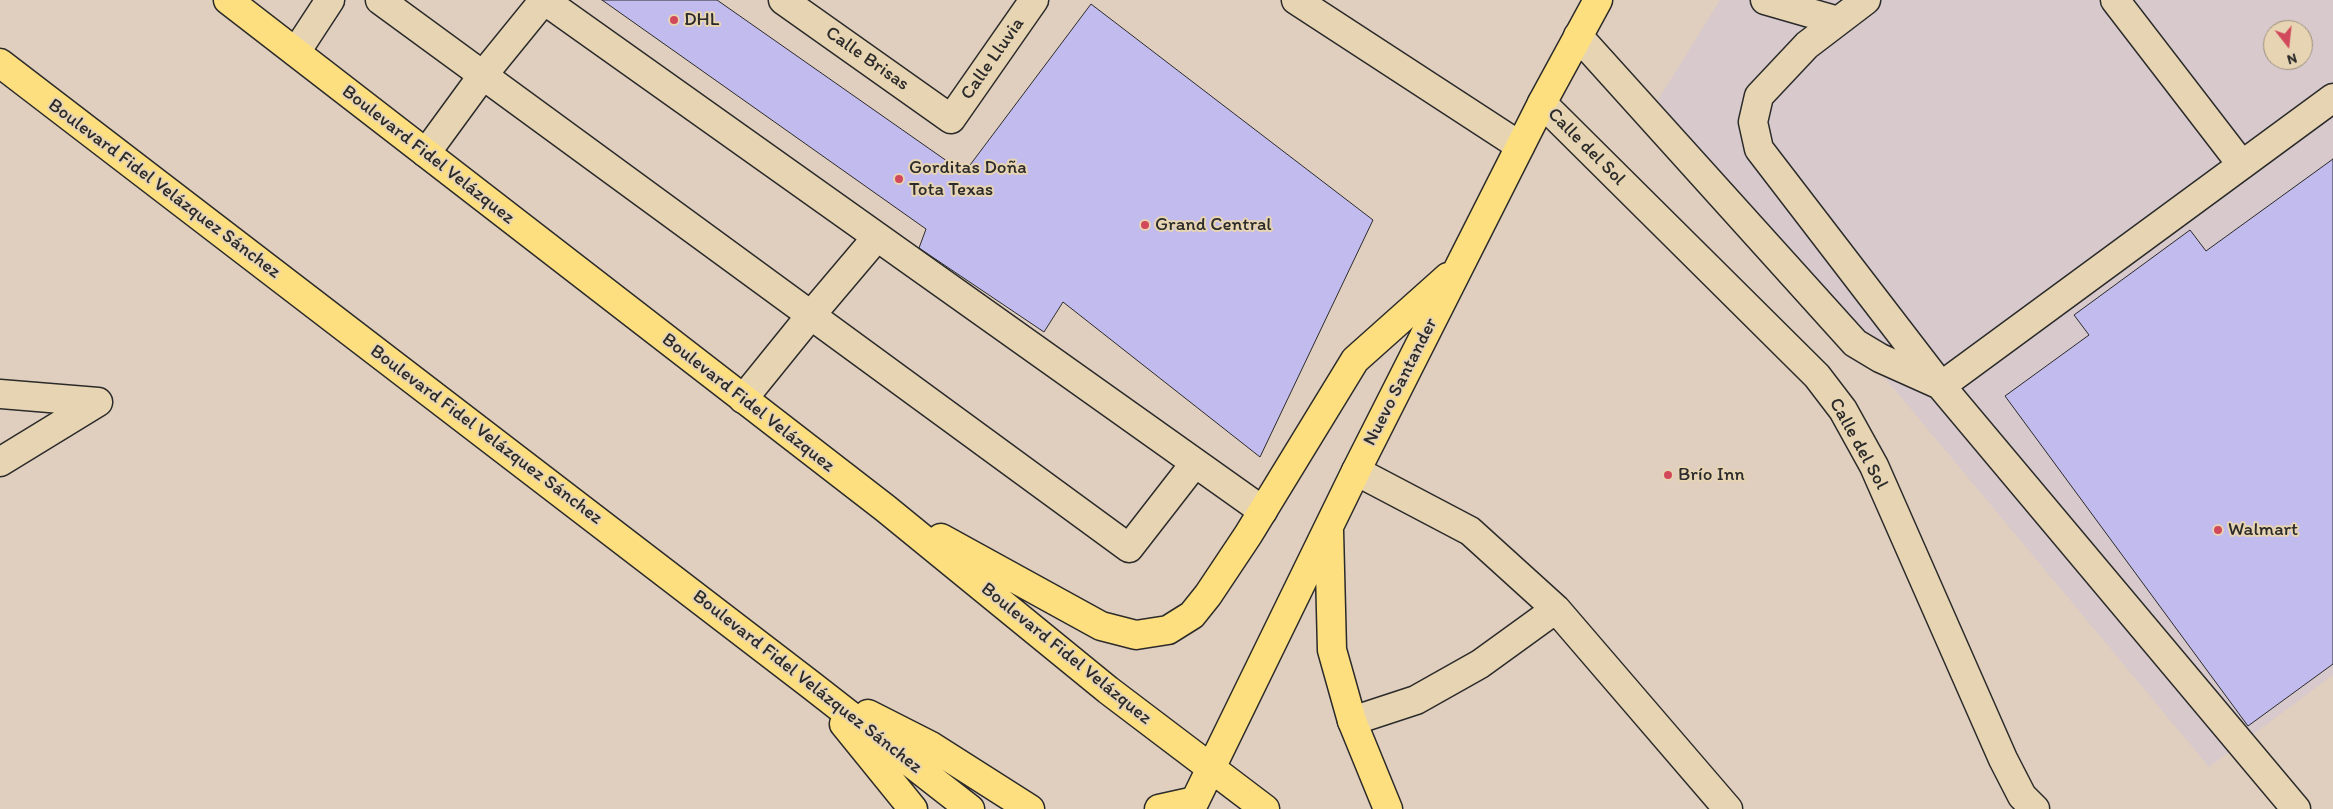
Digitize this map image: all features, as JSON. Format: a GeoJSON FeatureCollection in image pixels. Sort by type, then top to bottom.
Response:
{"type":"FeatureCollection","features":[{"type":"Feature","properties":{"kind":"main road","name":"Boulevard Fidel Velázquez"},"geometry":{"type":"LineString","coordinates":[[228,0],[885,508],[1108,690],[1265,809]]}},
{"type":"Feature","properties":{"kind":"main road","name":"Nuevo Santander"},"geometry":{"type":"LineString","coordinates":[[1193,805],[1328,526],[1542,103],[1598,0]]}},
{"type":"Feature","properties":{"kind":"main road","name":"Boulevard Fidel Velázquez Sánchez"},"geometry":{"type":"LineString","coordinates":[[0,63],[811,684],[970,809]]}},
{"type":"Feature","properties":{"kind":"main road"},"geometry":{"type":"LineString","coordinates":[[885,508],[1102,626],[1136,635],[1168,630],[1192,615],[1208,595],[1263,511],[1355,360],[1460,266]]}},
{"type":"Feature","properties":{"kind":"main road"},"geometry":{"type":"LineString","coordinates":[[1328,526],[1332,650],[1352,721],[1388,809]]}},
{"type":"Feature","properties":{"kind":"main road"},"geometry":{"type":"LineString","coordinates":[[811,684],[913,809]]}},
{"type":"Feature","properties":{"kind":"main road"},"geometry":{"type":"LineString","coordinates":[[811,684],[931,746],[1030,809]]}},
{"type":"Feature","properties":{"kind":"main road"},"geometry":{"type":"LineString","coordinates":[[1159,809],[1193,805]]}},
{"type":"Feature","properties":{"kind":"street"},"geometry":{"type":"LineString","coordinates":[[296,52],[330,0]]}},
{"type":"Feature","properties":{"kind":"street"},"geometry":{"type":"LineString","coordinates":[[380,0],[1129,548],[1195,463]]}},
{"type":"Feature","properties":{"kind":"street"},"geometry":{"type":"LineString","coordinates":[[426,153],[483,75],[544,0],[1263,511]]}},
{"type":"Feature","properties":{"kind":"street","name":"Calle Brisas"},"geometry":{"type":"LineString","coordinates":[[783,0],[951,119]]}},
{"type":"Feature","properties":{"kind":"street","name":"Calle Lluvia"},"geometry":{"type":"LineString","coordinates":[[951,119],[1034,0]]}},
{"type":"Feature","properties":{"kind":"street"},"geometry":{"type":"LineString","coordinates":[[1296,0],[1520,146]]}},
{"type":"Feature","properties":{"kind":"street"},"geometry":{"type":"LineString","coordinates":[[1764,0],[1838,21]]}},
{"type":"Feature","properties":{"kind":"street"},"geometry":{"type":"LineString","coordinates":[[1866,0],[1807,45],[1759,96],[1753,122],[1759,149],[1941,386],[2296,809]]}},
{"type":"Feature","properties":{"kind":"street"},"geometry":{"type":"LineString","coordinates":[[2115,0],[2242,165]]}},
{"type":"Feature","properties":{"kind":"street"},"geometry":{"type":"LineString","coordinates":[[1578,36],[1855,343],[1880,358],[1941,386]]}},
{"type":"Feature","properties":{"kind":"street"},"geometry":{"type":"LineString","coordinates":[[1941,386],[2333,98]]}},
{"type":"Feature","properties":{"kind":"street","name":"Calle del Sol"},"geometry":{"type":"LineString","coordinates":[[1542,103],[1817,376],[1843,410],[1874,466],[2003,759],[2022,796],[2035,809]]}},
{"type":"Feature","properties":{"kind":"street"},"geometry":{"type":"LineString","coordinates":[[743,399],[877,237]]}},
{"type":"Feature","properties":{"kind":"street"},"geometry":{"type":"LineString","coordinates":[[0,394],[98,402],[0,462]]}},
{"type":"Feature","properties":{"kind":"street"},"geometry":{"type":"LineString","coordinates":[[1356,471],[1470,531],[1556,609],[1728,809]]}},
{"type":"Feature","properties":{"kind":"street"},"geometry":{"type":"LineString","coordinates":[[1352,721],[1416,700],[1480,664],[1556,609]]}},
{"type":"Feature","properties":{"kind":"shaded area"},"geometry":{"type":"Polygon","coordinates":[[[1720,0],[2333,0],[2333,675],[2209,767],[1656,103],[1720,0]]]}},
{"type":"Feature","properties":{"kind":"building","name":"Grand Central"},"geometry":{"type":"Polygon","coordinates":[[[602,0],[717,0],[964,173],[1091,4],[1373,220],[1260,457],[1063,302],[1044,332],[919,248],[926,229],[602,0]]]}},
{"type":"Feature","properties":{"kind":"building","name":"Walmart"},"geometry":{"type":"Polygon","coordinates":[[[2333,159],[2333,664],[2248,726],[2005,396],[2089,335],[2074,315],[2190,230],[2206,251],[2333,159]]]}},
{"type":"Feature","properties":{"kind":"place","name":"DHL"},"geometry":{"type":"Point","coordinates":[674,20]}},
{"type":"Feature","properties":{"kind":"place","name":"Gorditas Doña Tota Texas"},"geometry":{"type":"Point","coordinates":[899,179]}},
{"type":"Feature","properties":{"kind":"place","name":"Grand Central"},"geometry":{"type":"Point","coordinates":[1145,225]}},
{"type":"Feature","properties":{"kind":"place","name":"Brío Inn"},"geometry":{"type":"Point","coordinates":[1668,475]}},
{"type":"Feature","properties":{"kind":"place","name":"Walmart"},"geometry":{"type":"Point","coordinates":[2218,530]}}]}
